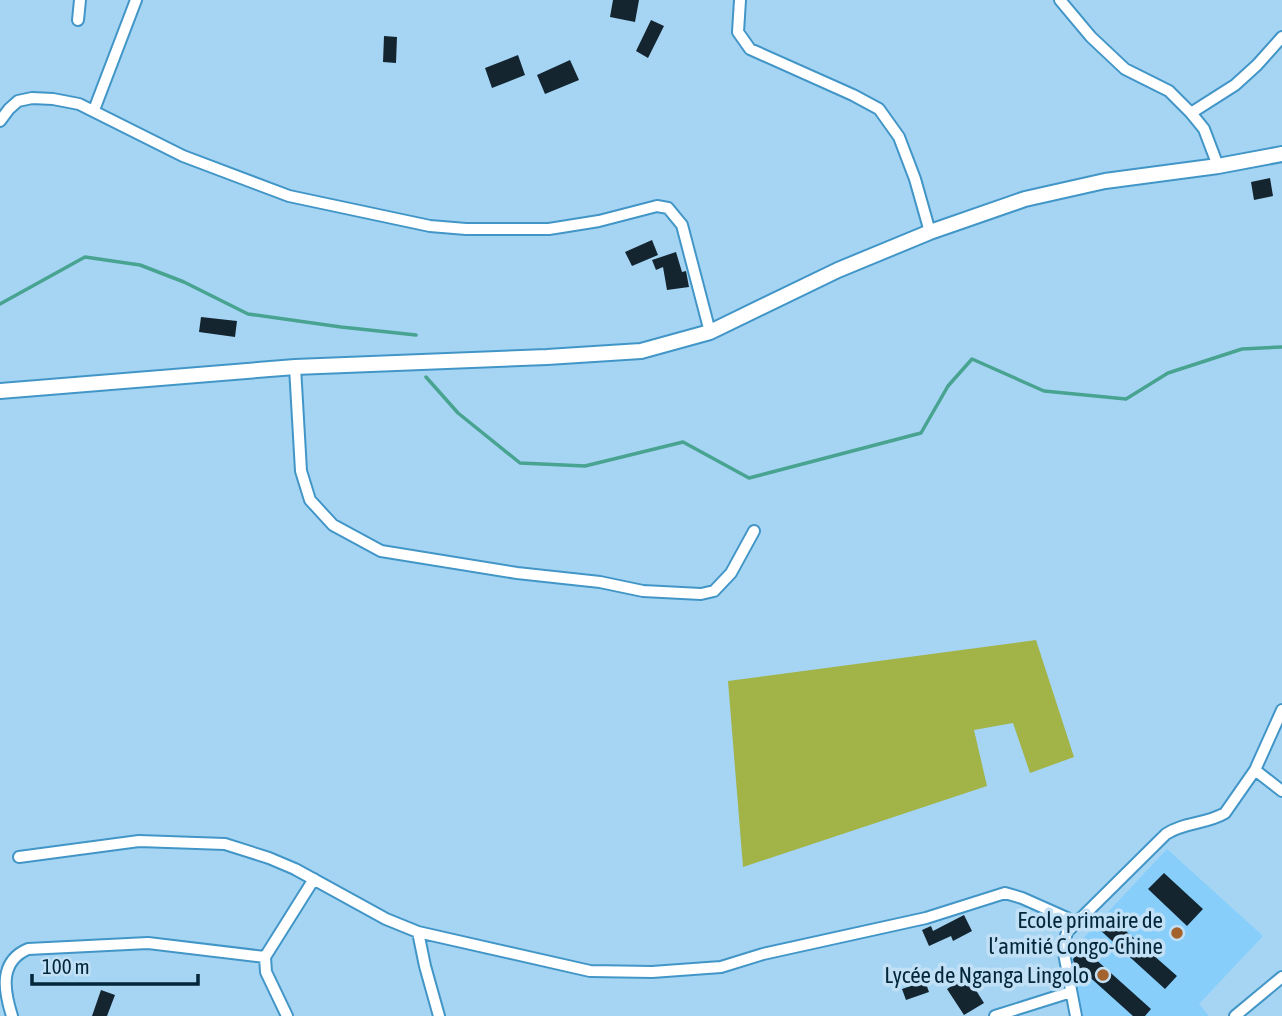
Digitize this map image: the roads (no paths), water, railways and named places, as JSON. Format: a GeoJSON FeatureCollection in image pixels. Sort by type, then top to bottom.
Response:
{"type":"FeatureCollection","features":[{"type":"Feature","properties":{"kind":"main road"},"geometry":{"type":"LineString","coordinates":[[0,391],[295,367],[547,358],[641,351],[710,332],[838,270],[930,232],[1025,199],[1105,181],[1218,166],[1282,154]]}},
{"type":"Feature","properties":{"kind":"street"},"geometry":{"type":"LineString","coordinates":[[78,20],[80,0]]}},
{"type":"Feature","properties":{"kind":"street"},"geometry":{"type":"LineString","coordinates":[[94,110],[136,0]]}},
{"type":"Feature","properties":{"kind":"street"},"geometry":{"type":"LineString","coordinates":[[740,0],[738,32],[750,49],[879,109],[899,137],[907,156],[930,232]]}},
{"type":"Feature","properties":{"kind":"street"},"geometry":{"type":"LineString","coordinates":[[1060,0],[1091,37],[1125,69],[1169,92],[1191,113],[1204,129],[1218,166]]}},
{"type":"Feature","properties":{"kind":"street"},"geometry":{"type":"LineString","coordinates":[[1191,113],[1235,85],[1282,37]]}},
{"type":"Feature","properties":{"kind":"street"},"geometry":{"type":"LineString","coordinates":[[0,121],[18,101],[32,98],[79,104],[183,156],[289,197],[409,223],[466,229],[549,229],[599,221],[657,206],[668,208],[682,225],[710,332]]}},
{"type":"Feature","properties":{"kind":"street"},"geometry":{"type":"LineString","coordinates":[[295,367],[301,471],[310,500],[332,525],[381,551],[517,573],[600,582],[643,591],[701,594],[713,591],[731,573],[754,531]]}},
{"type":"Feature","properties":{"kind":"street"},"geometry":{"type":"LineString","coordinates":[[1076,1016],[1063,948],[1067,932],[1166,834],[1175,828],[1224,813],[1255,770],[1282,710]]}},
{"type":"Feature","properties":{"kind":"street"},"geometry":{"type":"LineString","coordinates":[[1255,770],[1282,790]]}},
{"type":"Feature","properties":{"kind":"street"},"geometry":{"type":"LineString","coordinates":[[19,857],[139,841],[225,844],[269,858],[314,879],[386,919],[418,932],[590,971],[652,972],[721,967],[764,954],[926,918],[1004,893],[1076,922]]}},
{"type":"Feature","properties":{"kind":"street"},"geometry":{"type":"LineString","coordinates":[[287,1016],[266,972],[265,957],[314,879]]}},
{"type":"Feature","properties":{"kind":"street"},"geometry":{"type":"LineString","coordinates":[[418,932],[439,1016]]}},
{"type":"Feature","properties":{"kind":"street"},"geometry":{"type":"LineString","coordinates":[[12,1016],[3,976],[7,963],[14,954],[28,949],[148,943],[265,957]]}},
{"type":"Feature","properties":{"kind":"street"},"geometry":{"type":"LineString","coordinates":[[1235,1016],[1282,977]]}},
{"type":"Feature","properties":{"kind":"street"},"geometry":{"type":"LineString","coordinates":[[995,1016],[1072,992]]}},
{"type":"Feature","properties":{"kind":"waterway"},"geometry":{"type":"LineString","coordinates":[[0,304],[85,257],[140,265],[184,282],[248,314],[416,335]]}},
{"type":"Feature","properties":{"kind":"waterway"},"geometry":{"type":"LineString","coordinates":[[426,377],[458,413],[520,463],[585,466],[683,442],[749,478],[921,433],[948,386],[972,359],[1044,391],[1126,399],[1168,373],[1242,349],[1282,347]]}},
{"type":"Feature","properties":{"kind":"place","name":"Ecole primaire de l’amitié Congo-Chine"},"geometry":{"type":"Point","coordinates":[1177,933]}},
{"type":"Feature","properties":{"kind":"place","name":"Lycée de Nganga Lingolo"},"geometry":{"type":"Point","coordinates":[1103,975]}}]}
